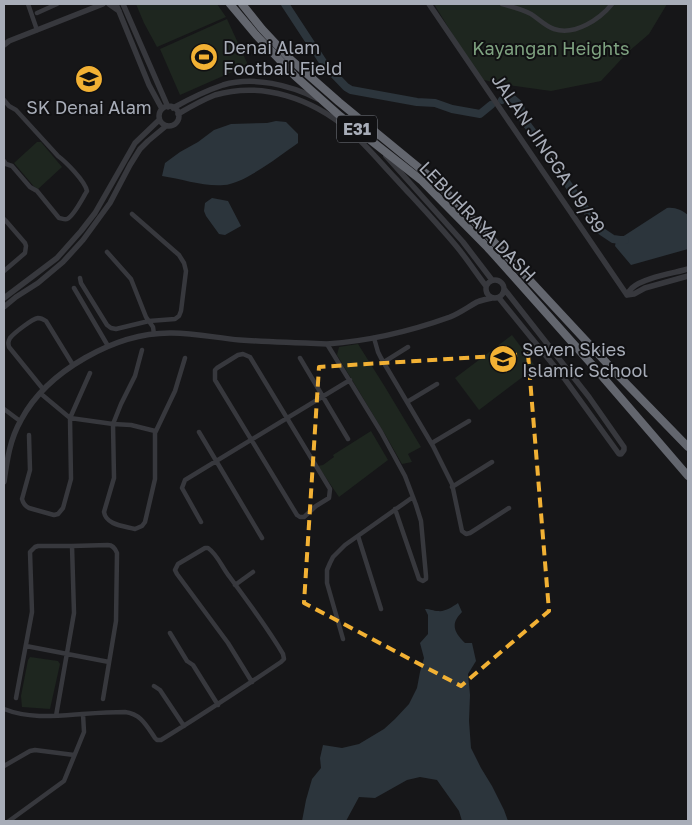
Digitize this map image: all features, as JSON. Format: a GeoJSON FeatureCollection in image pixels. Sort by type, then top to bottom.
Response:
{"type":"FeatureCollection","features":[{"type":"Feature","properties":{"kind":"highway","name":"LEBUHRAYA DASH"},"geometry":{"type":"LineString","coordinates":[[230,4],[295,76],[340,116],[421,180],[489,249],[688,476]]}},
{"type":"Feature","properties":{"kind":"highway","name":"LEBUHRAYA DASH"},"geometry":{"type":"LineString","coordinates":[[242,4],[289,58],[434,180],[688,447]]}},
{"type":"Feature","properties":{"kind":"street"},"geometry":{"type":"LineString","coordinates":[[33,17],[37,13],[57,4]]}},
{"type":"Feature","properties":{"kind":"street"},"geometry":{"type":"LineString","coordinates":[[4,36],[6,43],[103,4]]}},
{"type":"Feature","properties":{"kind":"street"},"geometry":{"type":"LineString","coordinates":[[108,4],[119,11]]}},
{"type":"Feature","properties":{"kind":"street"},"geometry":{"type":"LineString","coordinates":[[116,4],[162,109]]}},
{"type":"Feature","properties":{"kind":"street"},"geometry":{"type":"LineString","coordinates":[[123,4],[170,107],[178,114]]}},
{"type":"Feature","properties":{"kind":"street","name":"JALAN JINGGA U9/39"},"geometry":{"type":"LineString","coordinates":[[429,4],[627,294]]}},
{"type":"Feature","properties":{"kind":"street"},"geometry":{"type":"LineString","coordinates":[[502,4],[523,10],[554,29],[572,30],[591,22],[612,4]]}},
{"type":"Feature","properties":{"kind":"street"},"geometry":{"type":"LineString","coordinates":[[29,6],[37,13]]}},
{"type":"Feature","properties":{"kind":"street"},"geometry":{"type":"LineString","coordinates":[[29,6],[37,30]]}},
{"type":"Feature","properties":{"kind":"street"},"geometry":{"type":"LineString","coordinates":[[166,126],[159,120],[159,114],[162,109],[225,85],[254,82],[277,84],[311,96],[333,107],[376,144],[463,242],[492,280]]}},
{"type":"Feature","properties":{"kind":"street"},"geometry":{"type":"LineString","coordinates":[[178,114],[198,102],[216,95],[256,90],[284,94],[313,106],[348,129],[370,150],[457,247],[486,288],[488,295],[495,298],[550,358],[619,454],[621,454],[624,447],[588,397],[504,290],[503,284],[495,279],[489,281],[486,288],[480,301]]}},
{"type":"Feature","properties":{"kind":"street"},"geometry":{"type":"LineString","coordinates":[[4,100],[16,110],[63,160],[85,185],[86,191],[70,217],[67,219],[59,218],[37,191],[30,187],[12,166],[6,164],[4,160]]}},
{"type":"Feature","properties":{"kind":"street"},"geometry":{"type":"LineString","coordinates":[[4,307],[16,297],[38,284],[84,240],[110,203],[140,150],[148,140],[166,126],[173,125],[177,121],[178,114]]}},
{"type":"Feature","properties":{"kind":"street"},"geometry":{"type":"LineString","coordinates":[[4,298],[57,258],[95,213],[135,143],[159,120]]}},
{"type":"Feature","properties":{"kind":"street"},"geometry":{"type":"LineString","coordinates":[[80,278],[107,325],[111,328],[116,329],[149,321],[177,318],[181,311],[186,271],[184,263],[179,255],[132,214]]}},
{"type":"Feature","properties":{"kind":"street"},"geometry":{"type":"LineString","coordinates":[[4,220],[26,246],[25,253],[4,271]]}},
{"type":"Feature","properties":{"kind":"street"},"geometry":{"type":"LineString","coordinates":[[107,252],[131,278],[146,317],[153,327],[154,334]]}},
{"type":"Feature","properties":{"kind":"street"},"geometry":{"type":"LineString","coordinates":[[627,294],[631,288],[650,279],[688,269]]}},
{"type":"Feature","properties":{"kind":"street"},"geometry":{"type":"LineString","coordinates":[[627,294],[634,294],[645,288],[688,276]]}},
{"type":"Feature","properties":{"kind":"street"},"geometry":{"type":"LineString","coordinates":[[74,288],[108,346]]}},
{"type":"Feature","properties":{"kind":"street"},"geometry":{"type":"LineString","coordinates":[[4,482],[6,454],[26,411],[42,391],[73,364],[108,346],[127,339],[172,333],[242,340],[327,344],[374,338],[426,326],[454,316],[480,301],[504,294],[504,290]]}},
{"type":"Feature","properties":{"kind":"street"},"geometry":{"type":"LineString","coordinates":[[73,364],[46,321],[42,319],[36,318],[22,328],[8,343],[42,391],[70,418],[131,425],[155,431]]}},
{"type":"Feature","properties":{"kind":"street"},"geometry":{"type":"LineString","coordinates":[[374,338],[378,352],[432,444],[452,486],[462,531],[466,534],[470,533],[509,508]]}},
{"type":"Feature","properties":{"kind":"street"},"geometry":{"type":"LineString","coordinates":[[327,344],[381,432],[413,496],[421,520],[426,576],[424,581],[419,579],[395,509]]}},
{"type":"Feature","properties":{"kind":"street"},"geometry":{"type":"LineString","coordinates":[[384,362],[408,347]]}},
{"type":"Feature","properties":{"kind":"street"},"geometry":{"type":"LineString","coordinates":[[142,350],[135,376],[113,424],[114,478],[104,515],[109,522],[135,529],[142,526],[145,522],[155,480],[155,431],[175,391],[184,358]]}},
{"type":"Feature","properties":{"kind":"street"},"geometry":{"type":"LineString","coordinates":[[243,354],[250,357],[330,489],[330,498],[316,506],[304,517],[297,515],[252,440],[215,380],[215,370],[229,360],[243,354]]}},
{"type":"Feature","properties":{"kind":"street"},"geometry":{"type":"LineString","coordinates":[[300,358],[348,439]]}},
{"type":"Feature","properties":{"kind":"street"},"geometry":{"type":"LineString","coordinates":[[29,435],[30,470],[22,499],[26,507],[54,515],[58,514],[63,508],[71,479],[70,418],[90,373]]}},
{"type":"Feature","properties":{"kind":"street"},"geometry":{"type":"LineString","coordinates":[[201,522],[183,491],[182,488],[185,480],[350,380]]}},
{"type":"Feature","properties":{"kind":"street"},"geometry":{"type":"LineString","coordinates":[[407,402],[437,384]]}},
{"type":"Feature","properties":{"kind":"street"},"geometry":{"type":"LineString","coordinates":[[4,409],[20,421]]}},
{"type":"Feature","properties":{"kind":"street"},"geometry":{"type":"LineString","coordinates":[[432,444],[469,420]]}},
{"type":"Feature","properties":{"kind":"street"},"geometry":{"type":"LineString","coordinates":[[198,432],[262,538]]}},
{"type":"Feature","properties":{"kind":"street"},"geometry":{"type":"LineString","coordinates":[[452,486],[492,462]]}},
{"type":"Feature","properties":{"kind":"street"},"geometry":{"type":"LineString","coordinates":[[343,639],[327,583],[327,570],[333,556],[345,545],[413,496]]}},
{"type":"Feature","properties":{"kind":"street"},"geometry":{"type":"LineString","coordinates":[[358,536],[381,609]]}},
{"type":"Feature","properties":{"kind":"street"},"geometry":{"type":"LineString","coordinates":[[16,698],[32,612],[30,555],[32,549],[38,546],[112,545],[117,552],[116,616],[103,699]]}},
{"type":"Feature","properties":{"kind":"street"},"geometry":{"type":"LineString","coordinates":[[56,716],[74,613],[72,546]]}},
{"type":"Feature","properties":{"kind":"street"},"geometry":{"type":"LineString","coordinates":[[4,709],[23,715],[36,716],[130,712],[142,719],[155,738],[161,740],[218,705],[252,682],[281,662],[284,659],[283,654],[262,621],[213,552],[208,548],[202,549],[188,558],[176,567],[175,570],[228,643],[252,682]]}},
{"type":"Feature","properties":{"kind":"street"},"geometry":{"type":"LineString","coordinates":[[235,585],[253,572]]}},
{"type":"Feature","properties":{"kind":"street"},"geometry":{"type":"LineString","coordinates":[[170,633],[218,705]]}},
{"type":"Feature","properties":{"kind":"street"},"geometry":{"type":"LineString","coordinates":[[26,646],[109,662]]}},
{"type":"Feature","properties":{"kind":"street"},"geometry":{"type":"LineString","coordinates":[[154,686],[160,690],[184,726]]}},
{"type":"Feature","properties":{"kind":"street"},"geometry":{"type":"LineString","coordinates":[[9,821],[64,781],[84,732],[83,714]]}},
{"type":"Feature","properties":{"kind":"street"},"geometry":{"type":"LineString","coordinates":[[4,766],[35,750],[74,755]]}},
{"type":"Feature","properties":{"kind":"highlighted area"},"geometry":{"type":"Polygon","coordinates":[[[528,354],[549,611],[461,686],[304,603],[319,367],[528,354]]]}},
{"type":"Feature","properties":{"kind":"green space"},"geometry":{"type":"Polygon","coordinates":[[[136,4],[217,4],[226,17],[157,47],[136,4]]]}},
{"type":"Feature","properties":{"kind":"green space","name":"Kayangan Heights"},"geometry":{"type":"Polygon","coordinates":[[[434,4],[667,4],[649,34],[628,52],[601,81],[551,91],[480,79],[434,4]]]}},
{"type":"Feature","properties":{"kind":"green space","name":"Denai Alam Football Field"},"geometry":{"type":"Polygon","coordinates":[[[227,19],[248,65],[180,95],[160,49],[227,19]]]}},
{"type":"Feature","properties":{"kind":"green space"},"geometry":{"type":"Polygon","coordinates":[[[37,142],[41,142],[62,167],[37,190],[14,163],[37,142]]]}},
{"type":"Feature","properties":{"kind":"green space"},"geometry":{"type":"Polygon","coordinates":[[[512,335],[536,367],[479,410],[455,378],[512,335]]]}},
{"type":"Feature","properties":{"kind":"green space"},"geometry":{"type":"Polygon","coordinates":[[[358,344],[421,447],[408,454],[412,462],[402,464],[337,355],[339,347],[358,344]]]}},
{"type":"Feature","properties":{"kind":"green space"},"geometry":{"type":"Polygon","coordinates":[[[371,431],[388,460],[339,497],[318,466],[323,465],[334,457],[333,455],[371,431]]]}},
{"type":"Feature","properties":{"kind":"green space"},"geometry":{"type":"Polygon","coordinates":[[[30,657],[58,661],[60,664],[50,709],[22,707],[21,696],[30,657]]]}},
{"type":"Feature","properties":{"kind":"shaded area"},"geometry":{"type":"Polygon","coordinates":[[[286,122],[298,134],[298,143],[242,180],[217,185],[201,184],[162,176],[165,163],[214,130],[231,124],[286,122]]]}},
{"type":"Feature","properties":{"kind":"shaded area"},"geometry":{"type":"Polygon","coordinates":[[[212,198],[228,201],[241,226],[225,235],[219,234],[204,211],[205,203],[212,198]]]}},
{"type":"Feature","properties":{"kind":"shaded area"},"geometry":{"type":"Polygon","coordinates":[[[667,208],[678,209],[688,215],[688,249],[631,265],[615,246],[616,241],[667,208]]]}},
{"type":"Feature","properties":{"kind":"shaded area"},"geometry":{"type":"Polygon","coordinates":[[[458,603],[462,612],[456,620],[456,632],[465,643],[472,643],[476,661],[468,674],[471,748],[492,786],[508,821],[462,821],[459,811],[437,780],[420,777],[407,780],[375,798],[359,797],[346,821],[302,821],[312,779],[321,768],[320,758],[323,745],[342,748],[359,744],[384,729],[395,719],[409,704],[417,688],[424,658],[420,643],[428,634],[428,615],[425,609],[443,611],[458,603]]]}},
{"type":"Feature","properties":{"kind":"waterway"},"geometry":{"type":"LineString","coordinates":[[285,4],[325,65],[351,90],[417,102],[435,103],[452,109],[480,114],[491,105]]}},
{"type":"Feature","properties":{"kind":"waterway"},"geometry":{"type":"LineString","coordinates":[[502,100],[506,96],[520,105],[523,119],[557,165],[567,183],[601,231],[613,239],[625,240]]}},
{"type":"Feature","properties":{"kind":"place","name":"Denai Alam Football Field"},"geometry":{"type":"Point","coordinates":[204,57]}},
{"type":"Feature","properties":{"kind":"place","name":"SK Denai Alam"},"geometry":{"type":"Point","coordinates":[89,79]}},
{"type":"Feature","properties":{"kind":"place","name":"Seven Skies Islamic School"},"geometry":{"type":"Point","coordinates":[503,359]}}]}
